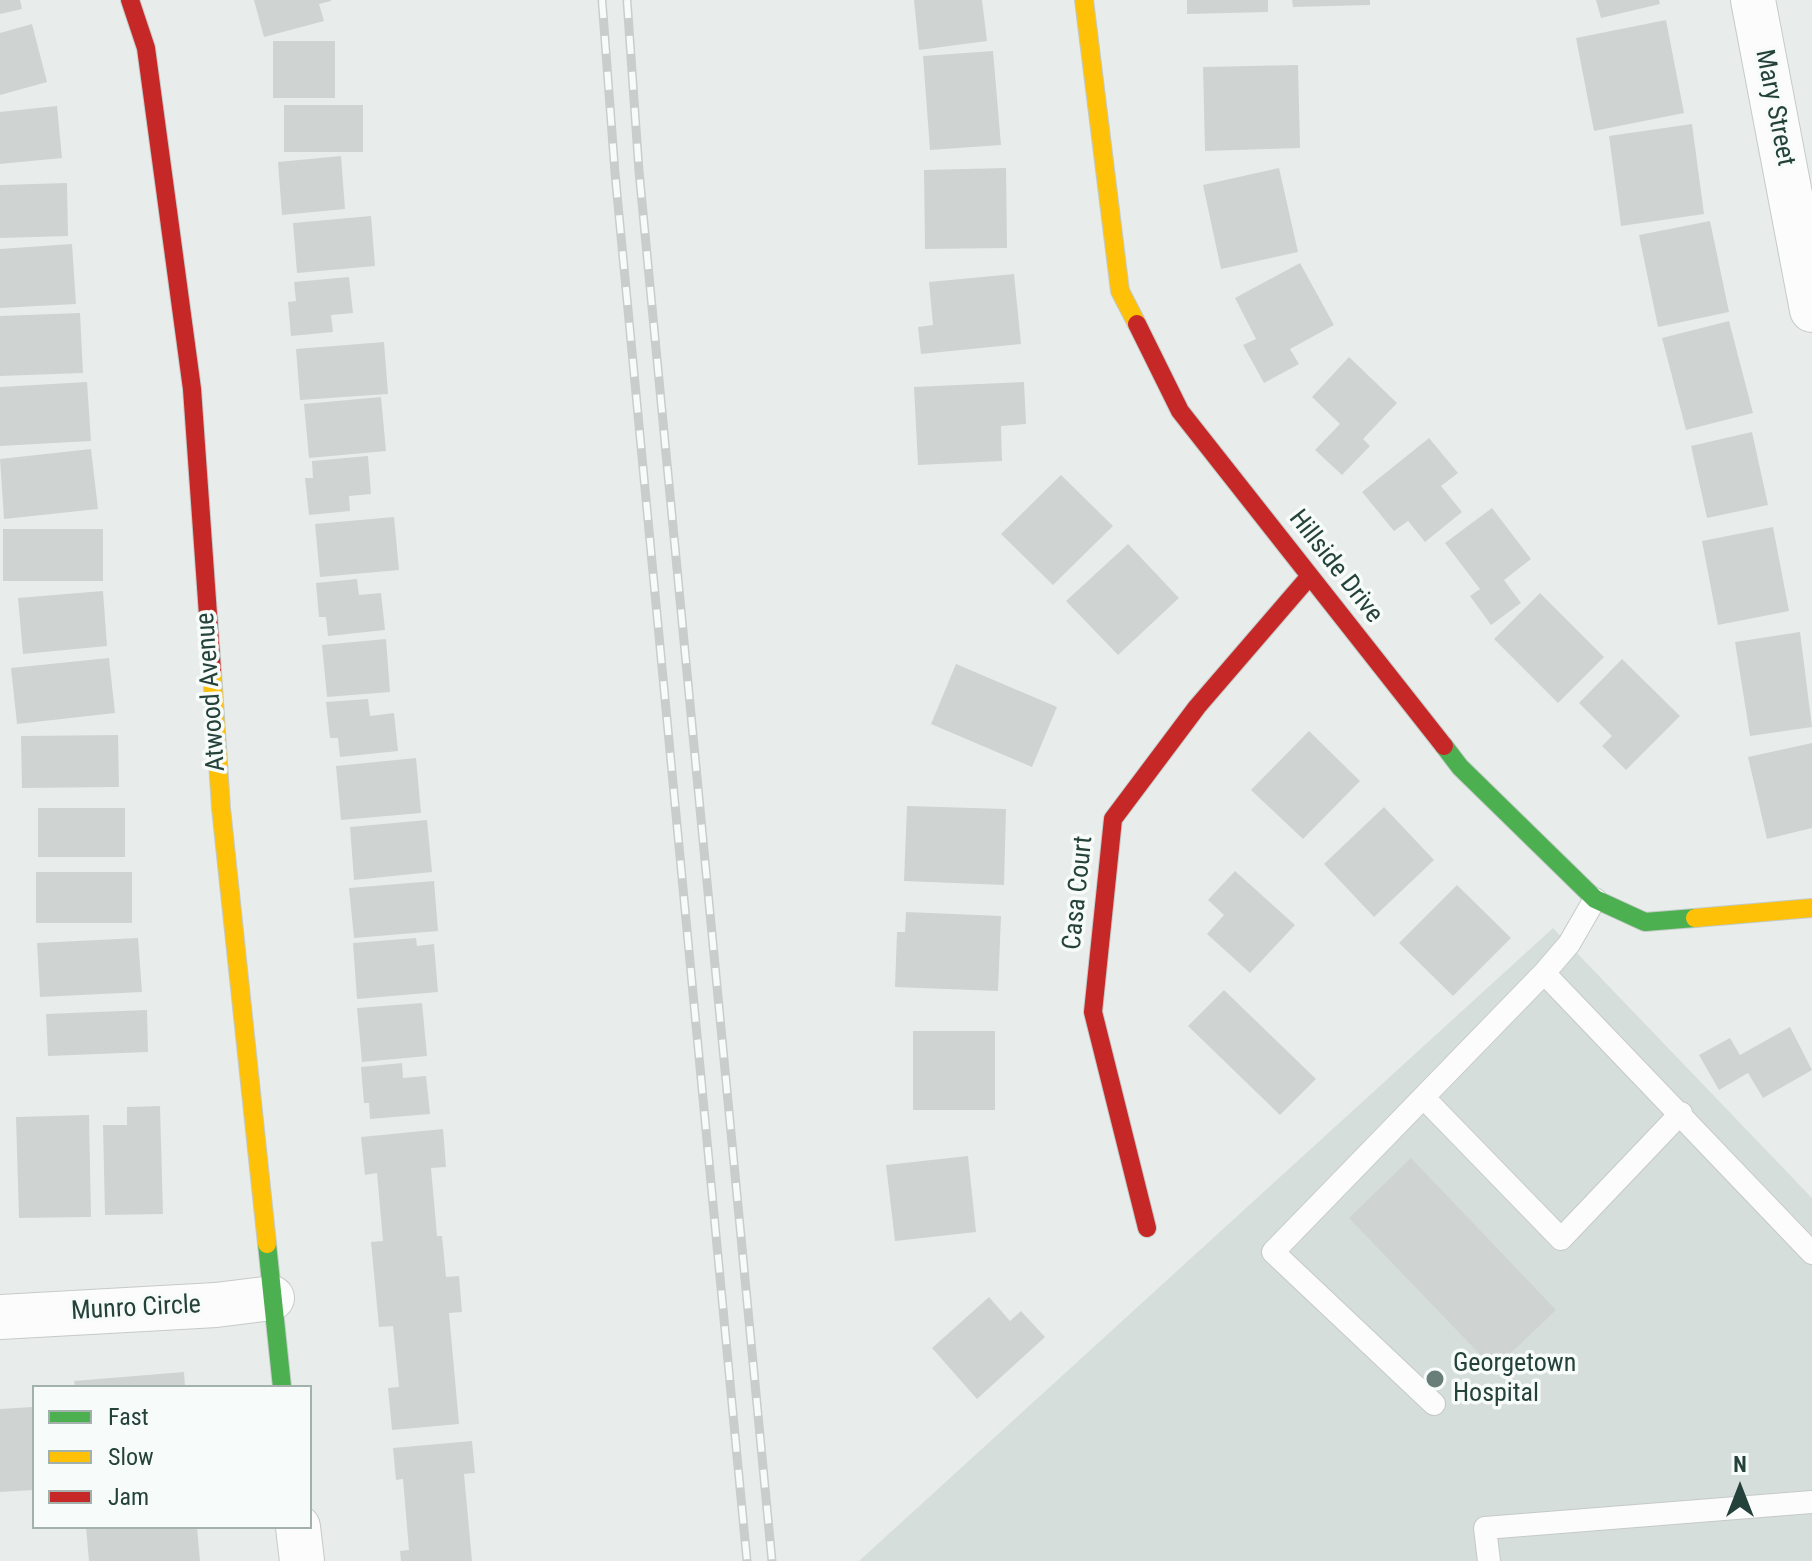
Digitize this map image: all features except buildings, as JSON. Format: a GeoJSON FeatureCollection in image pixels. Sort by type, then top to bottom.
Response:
{"type":"FeatureCollection","features":[{"type":"Feature","properties":{"kind":"street","name":"Atwood Avenue"},"geometry":{"type":"LineString","coordinates":[[130,0],[146,48],[192,389],[221,808],[282,1385]]}},
{"type":"Feature","properties":{"kind":"street","name":"Hillside Drive"},"geometry":{"type":"LineString","coordinates":[[1084,0],[1120,291],[1180,411],[1460,767],[1595,899],[1645,922],[1812,908]]}},
{"type":"Feature","properties":{"kind":"street","name":"Mary Street"},"geometry":{"type":"LineString","coordinates":[[1753,0],[1812,310]]}},
{"type":"Feature","properties":{"kind":"street","name":"Casa Court"},"geometry":{"type":"LineString","coordinates":[[1147,1228],[1093,1012],[1113,819],[1197,707],[1309,577]]}},
{"type":"Feature","properties":{"kind":"street","name":"Munro Circle"},"geometry":{"type":"LineString","coordinates":[[0,1317],[216,1305],[272,1298]]}},
{"type":"Feature","properties":{"kind":"street"},"geometry":{"type":"LineString","coordinates":[[298,1529],[302,1561]]}},
{"type":"Feature","properties":{"kind":"lane"},"geometry":{"type":"LineString","coordinates":[[1434,1404],[1273,1252],[1425,1099],[1544,973],[1569,944],[1595,899]]}},
{"type":"Feature","properties":{"kind":"lane"},"geometry":{"type":"LineString","coordinates":[[1544,973],[1681,1113],[1755,1197],[1812,1253]]}},
{"type":"Feature","properties":{"kind":"lane"},"geometry":{"type":"LineString","coordinates":[[1425,1099],[1561,1239],[1681,1113]]}},
{"type":"Feature","properties":{"kind":"lane"},"geometry":{"type":"LineString","coordinates":[[1489,1561],[1485,1528],[1812,1502]]}},
{"type":"Feature","properties":{"kind":"shaded area","name":"Georgetown Hospital"},"geometry":{"type":"Polygon","coordinates":[[[1553,928],[1812,1198],[1812,1561],[859,1561],[1553,928]]]}},
{"type":"Feature","properties":{"kind":"railway"},"geometry":{"type":"LineString","coordinates":[[602,0],[615,173],[747,1561]]}},
{"type":"Feature","properties":{"kind":"railway"},"geometry":{"type":"LineString","coordinates":[[627,0],[639,171],[772,1561]]}},
{"type":"Feature","properties":{"kind":"traffic: fast"},"geometry":{"type":"LineString","coordinates":[[1444,746],[1460,767],[1595,899],[1645,922],[1695,918]]}},
{"type":"Feature","properties":{"kind":"traffic: fast"},"geometry":{"type":"LineString","coordinates":[[267,1244],[282,1385]]}},
{"type":"Feature","properties":{"kind":"traffic: slow"},"geometry":{"type":"LineString","coordinates":[[1084,0],[1120,291],[1137,324]]}},
{"type":"Feature","properties":{"kind":"traffic: slow"},"geometry":{"type":"LineString","coordinates":[[212,671],[221,808],[267,1244]]}},
{"type":"Feature","properties":{"kind":"traffic: slow"},"geometry":{"type":"LineString","coordinates":[[1695,918],[1812,908]]}},
{"type":"Feature","properties":{"kind":"traffic: jam"},"geometry":{"type":"LineString","coordinates":[[130,0],[146,48],[192,389],[212,671]]}},
{"type":"Feature","properties":{"kind":"traffic: jam"},"geometry":{"type":"LineString","coordinates":[[1137,324],[1180,411],[1444,746]]}},
{"type":"Feature","properties":{"kind":"traffic: jam"},"geometry":{"type":"LineString","coordinates":[[1147,1228],[1093,1012],[1113,819],[1197,707],[1309,577]]}},
{"type":"Feature","properties":{"kind":"place","name":"Georgetown Hospital"},"geometry":{"type":"Point","coordinates":[1435,1379]}}]}
